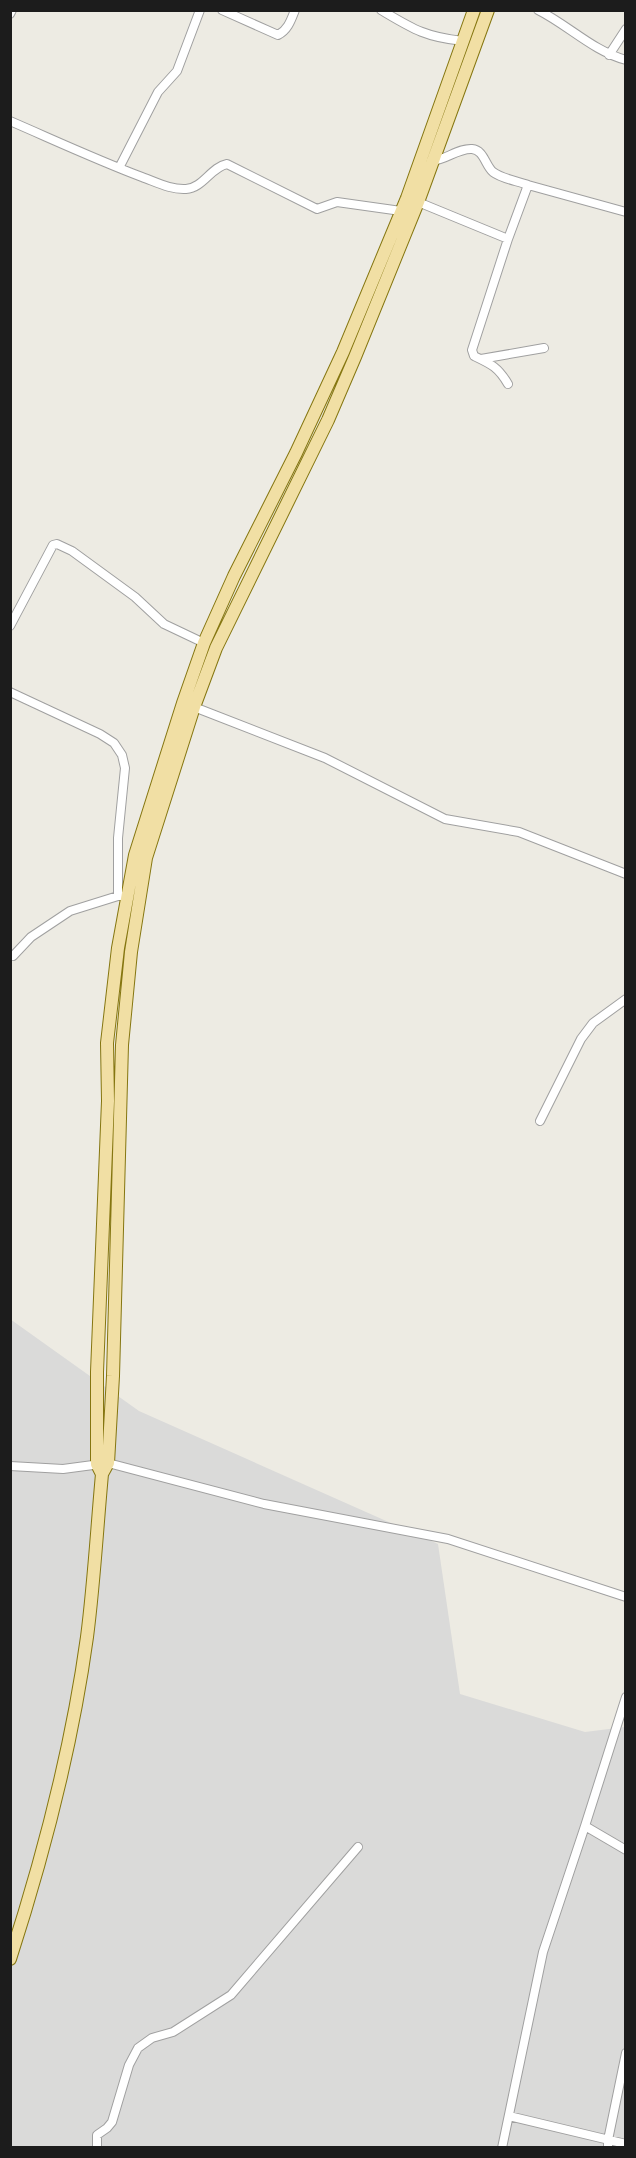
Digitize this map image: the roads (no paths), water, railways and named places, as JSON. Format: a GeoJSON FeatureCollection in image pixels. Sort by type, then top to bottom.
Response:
{"type":"FeatureCollection","features":[{"type":"Feature","properties":{"kind":"main road"},"geometry":{"type":"LineString","coordinates":[[102,1467],[97,1371],[108,1101],[107,1043],[122,896],[204,643],[234,576],[320,403],[401,211],[474,10]]}},
{"type":"Feature","properties":{"kind":"main road"},"geometry":{"type":"LineString","coordinates":[[10,1959],[34,1887],[60,1781],[87,1637],[102,1467],[114,1365],[122,1056],[131,952],[146,858],[194,707],[216,648],[328,420],[418,202],[488,10]]}},
{"type":"Feature","properties":{"kind":"street"},"geometry":{"type":"LineString","coordinates":[[119,168],[158,92],[177,71],[200,10]]}},
{"type":"Feature","properties":{"kind":"street"},"geometry":{"type":"LineString","coordinates":[[222,10],[278,35],[288,27],[295,10]]}},
{"type":"Feature","properties":{"kind":"street"},"geometry":{"type":"LineString","coordinates":[[381,10],[416,31],[437,38],[464,40]]}},
{"type":"Feature","properties":{"kind":"street"},"geometry":{"type":"LineString","coordinates":[[538,10],[609,55],[626,60]]}},
{"type":"Feature","properties":{"kind":"street"},"geometry":{"type":"LineString","coordinates":[[609,55],[626,29]]}},
{"type":"Feature","properties":{"kind":"street"},"geometry":{"type":"LineString","coordinates":[[10,121],[172,188],[188,189],[198,185],[219,165],[228,164],[316,209],[337,202],[401,211]]}},
{"type":"Feature","properties":{"kind":"street"},"geometry":{"type":"LineString","coordinates":[[432,161],[465,149],[474,149],[481,154],[490,170],[496,174],[626,212]]}},
{"type":"Feature","properties":{"kind":"street"},"geometry":{"type":"LineString","coordinates":[[508,384],[500,371],[474,356],[473,345],[528,185]]}},
{"type":"Feature","properties":{"kind":"street"},"geometry":{"type":"LineString","coordinates":[[418,202],[508,239]]}},
{"type":"Feature","properties":{"kind":"street"},"geometry":{"type":"LineString","coordinates":[[481,359],[544,348]]}},
{"type":"Feature","properties":{"kind":"street"},"geometry":{"type":"LineString","coordinates":[[10,626],[53,545],[62,544],[135,597],[164,624],[204,643]]}},
{"type":"Feature","properties":{"kind":"street"},"geometry":{"type":"LineString","coordinates":[[10,692],[100,734],[114,743],[122,755],[125,768],[118,838],[122,896],[70,911],[11,953]]}},
{"type":"Feature","properties":{"kind":"street"},"geometry":{"type":"LineString","coordinates":[[194,707],[326,758],[446,819],[519,832],[626,874]]}},
{"type":"Feature","properties":{"kind":"street"},"geometry":{"type":"LineString","coordinates":[[540,1121],[581,1039],[593,1023],[626,999]]}},
{"type":"Feature","properties":{"kind":"street"},"geometry":{"type":"LineString","coordinates":[[10,1466],[63,1469],[102,1467],[264,1503],[448,1539],[626,1597]]}},
{"type":"Feature","properties":{"kind":"street"},"geometry":{"type":"LineString","coordinates":[[502,2148],[543,1952],[626,1697]]}},
{"type":"Feature","properties":{"kind":"street"},"geometry":{"type":"LineString","coordinates":[[585,1826],[626,1850]]}},
{"type":"Feature","properties":{"kind":"street"},"geometry":{"type":"LineString","coordinates":[[97,2148],[97,2135],[112,2122],[129,2065],[138,2048],[152,2038],[173,2032],[231,1995],[358,1846]]}},
{"type":"Feature","properties":{"kind":"street"},"geometry":{"type":"LineString","coordinates":[[608,2144],[626,2053]]}},
{"type":"Feature","properties":{"kind":"street"},"geometry":{"type":"LineString","coordinates":[[509,2116],[608,2144],[626,2144]]}}]}
